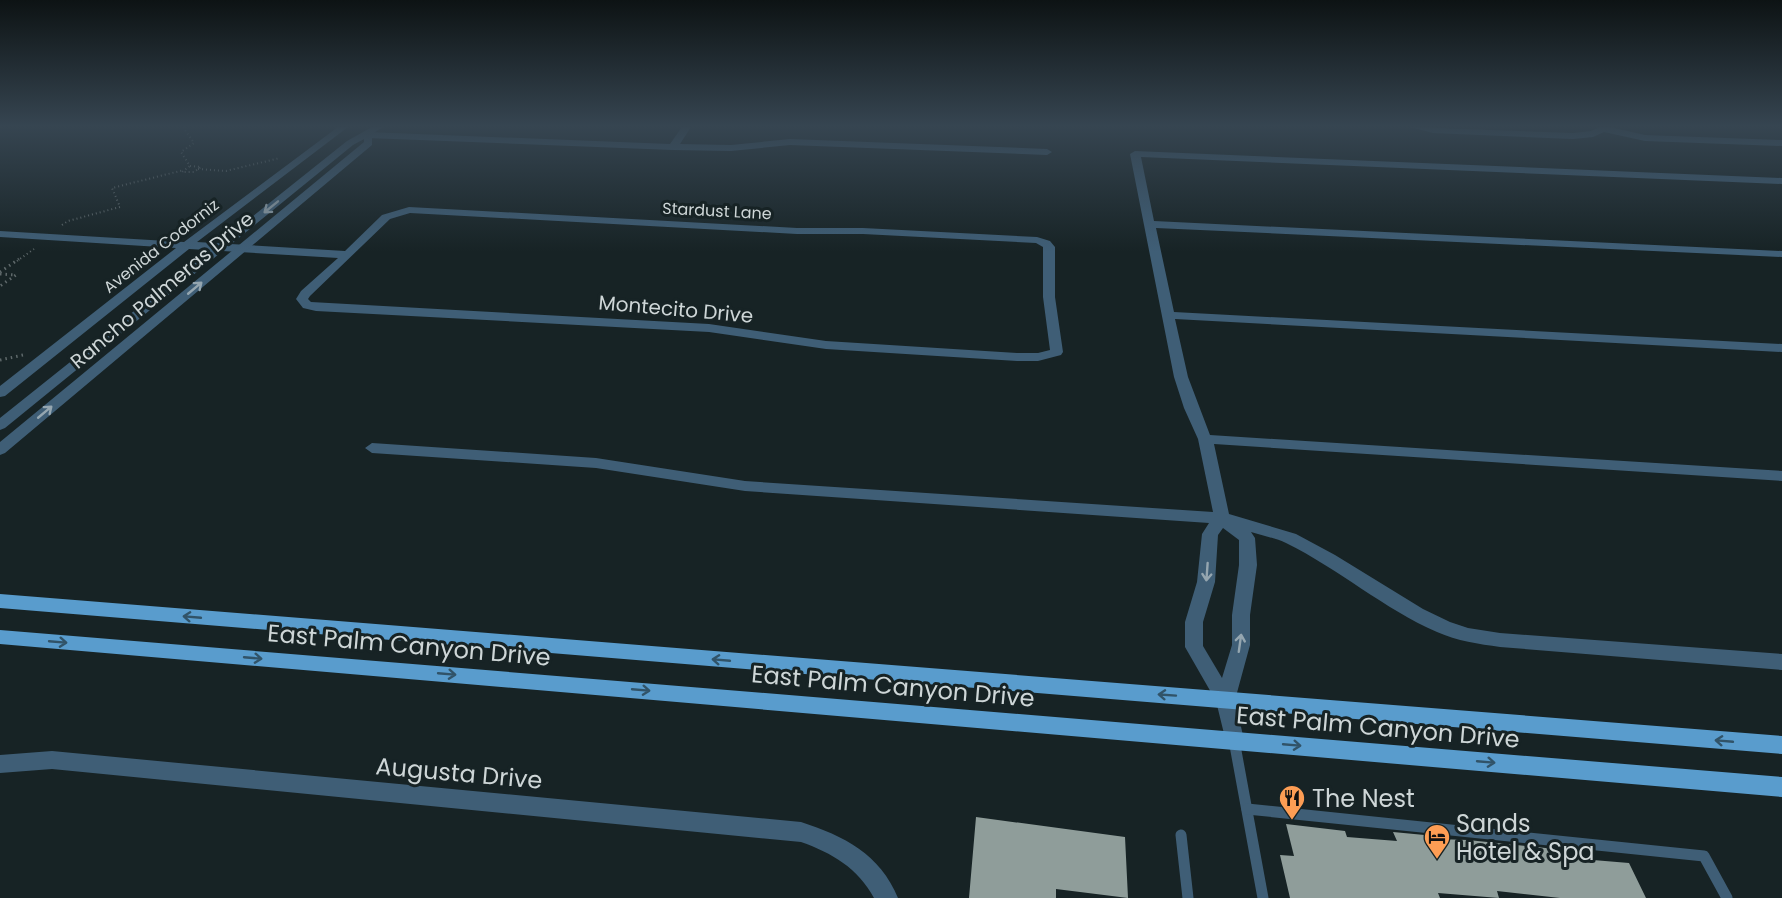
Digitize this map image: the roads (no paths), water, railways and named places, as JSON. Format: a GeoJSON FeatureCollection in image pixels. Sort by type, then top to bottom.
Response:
{"type":"FeatureCollection","features":[{"type":"Feature","properties":{"kind":"main road","name":"East Palm Canyon Drive"},"geometry":{"type":"LineString","coordinates":[[0,601],[1782,746]]}},
{"type":"Feature","properties":{"kind":"main road","name":"East Palm Canyon Drive"},"geometry":{"type":"LineString","coordinates":[[0,637],[1782,787]]}},
{"type":"Feature","properties":{"kind":"street","name":"Avenida Codorniz"},"geometry":{"type":"LineString","coordinates":[[0,393],[288,169]]}},
{"type":"Feature","properties":{"kind":"street","name":"Rancho Palmeras Drive"},"geometry":{"type":"LineString","coordinates":[[0,425],[318,169]]}},
{"type":"Feature","properties":{"kind":"street","name":"Rancho Palmeras Drive"},"geometry":{"type":"LineString","coordinates":[[0,450],[338,169]]}},
{"type":"Feature","properties":{"kind":"street"},"geometry":{"type":"LineString","coordinates":[[1139,169],[1181,377],[1191,408],[1205,439],[1222,518],[1247,538],[1248,565],[1241,615],[1241,645],[1225,700]]}},
{"type":"Feature","properties":{"kind":"street"},"geometry":{"type":"LineString","coordinates":[[1493,169],[1782,181]]}},
{"type":"Feature","properties":{"kind":"street","name":"Stardust Lane"},"geometry":{"type":"LineString","coordinates":[[348,255],[386,217],[409,210],[774,230],[1027,238],[1046,243],[1049,247],[1049,297]]}},
{"type":"Feature","properties":{"kind":"street"},"geometry":{"type":"LineString","coordinates":[[1149,224],[1782,254]]}},
{"type":"Feature","properties":{"kind":"street"},"geometry":{"type":"LineString","coordinates":[[0,234],[348,255]]}},
{"type":"Feature","properties":{"kind":"street","name":"Montecito Drive"},"geometry":{"type":"LineString","coordinates":[[348,255],[305,294],[302,300],[307,305],[709,328],[826,345],[1038,357],[1056,352],[1049,297]]}},
{"type":"Feature","properties":{"kind":"street"},"geometry":{"type":"LineString","coordinates":[[1168,315],[1782,348]]}},
{"type":"Feature","properties":{"kind":"street"},"geometry":{"type":"LineString","coordinates":[[1205,439],[1782,476]]}},
{"type":"Feature","properties":{"kind":"street"},"geometry":{"type":"LineString","coordinates":[[372,448],[596,463],[745,486],[1222,518],[1290,538],[1329,559],[1417,614],[1445,628],[1468,635],[1500,640],[1782,662]]}},
{"type":"Feature","properties":{"kind":"street"},"geometry":{"type":"LineString","coordinates":[[1222,518],[1210,534],[1206,582],[1194,622],[1194,647],[1225,700],[1234,740]]}},
{"type":"Feature","properties":{"kind":"street","name":"Augusta Drive"},"geometry":{"type":"LineString","coordinates":[[0,764],[52,760],[801,832],[833,843],[856,856],[878,879],[888,898]]}},
{"type":"Feature","properties":{"kind":"lane"},"geometry":{"type":"LineString","coordinates":[[1234,740],[1263,898]]}},
{"type":"Feature","properties":{"kind":"lane"},"geometry":{"type":"LineString","coordinates":[[1247,808],[1704,856],[1727,898]]}},
{"type":"Feature","properties":{"kind":"lane"},"geometry":{"type":"LineString","coordinates":[[1181,835],[1188,898]]}},
{"type":"Feature","properties":{"kind":"place","name":"The Nest"},"geometry":{"type":"Point","coordinates":[1292,821]}},
{"type":"Feature","properties":{"kind":"place","name":"Sands Hotel & Spa"},"geometry":{"type":"Point","coordinates":[1437,860]}}]}
